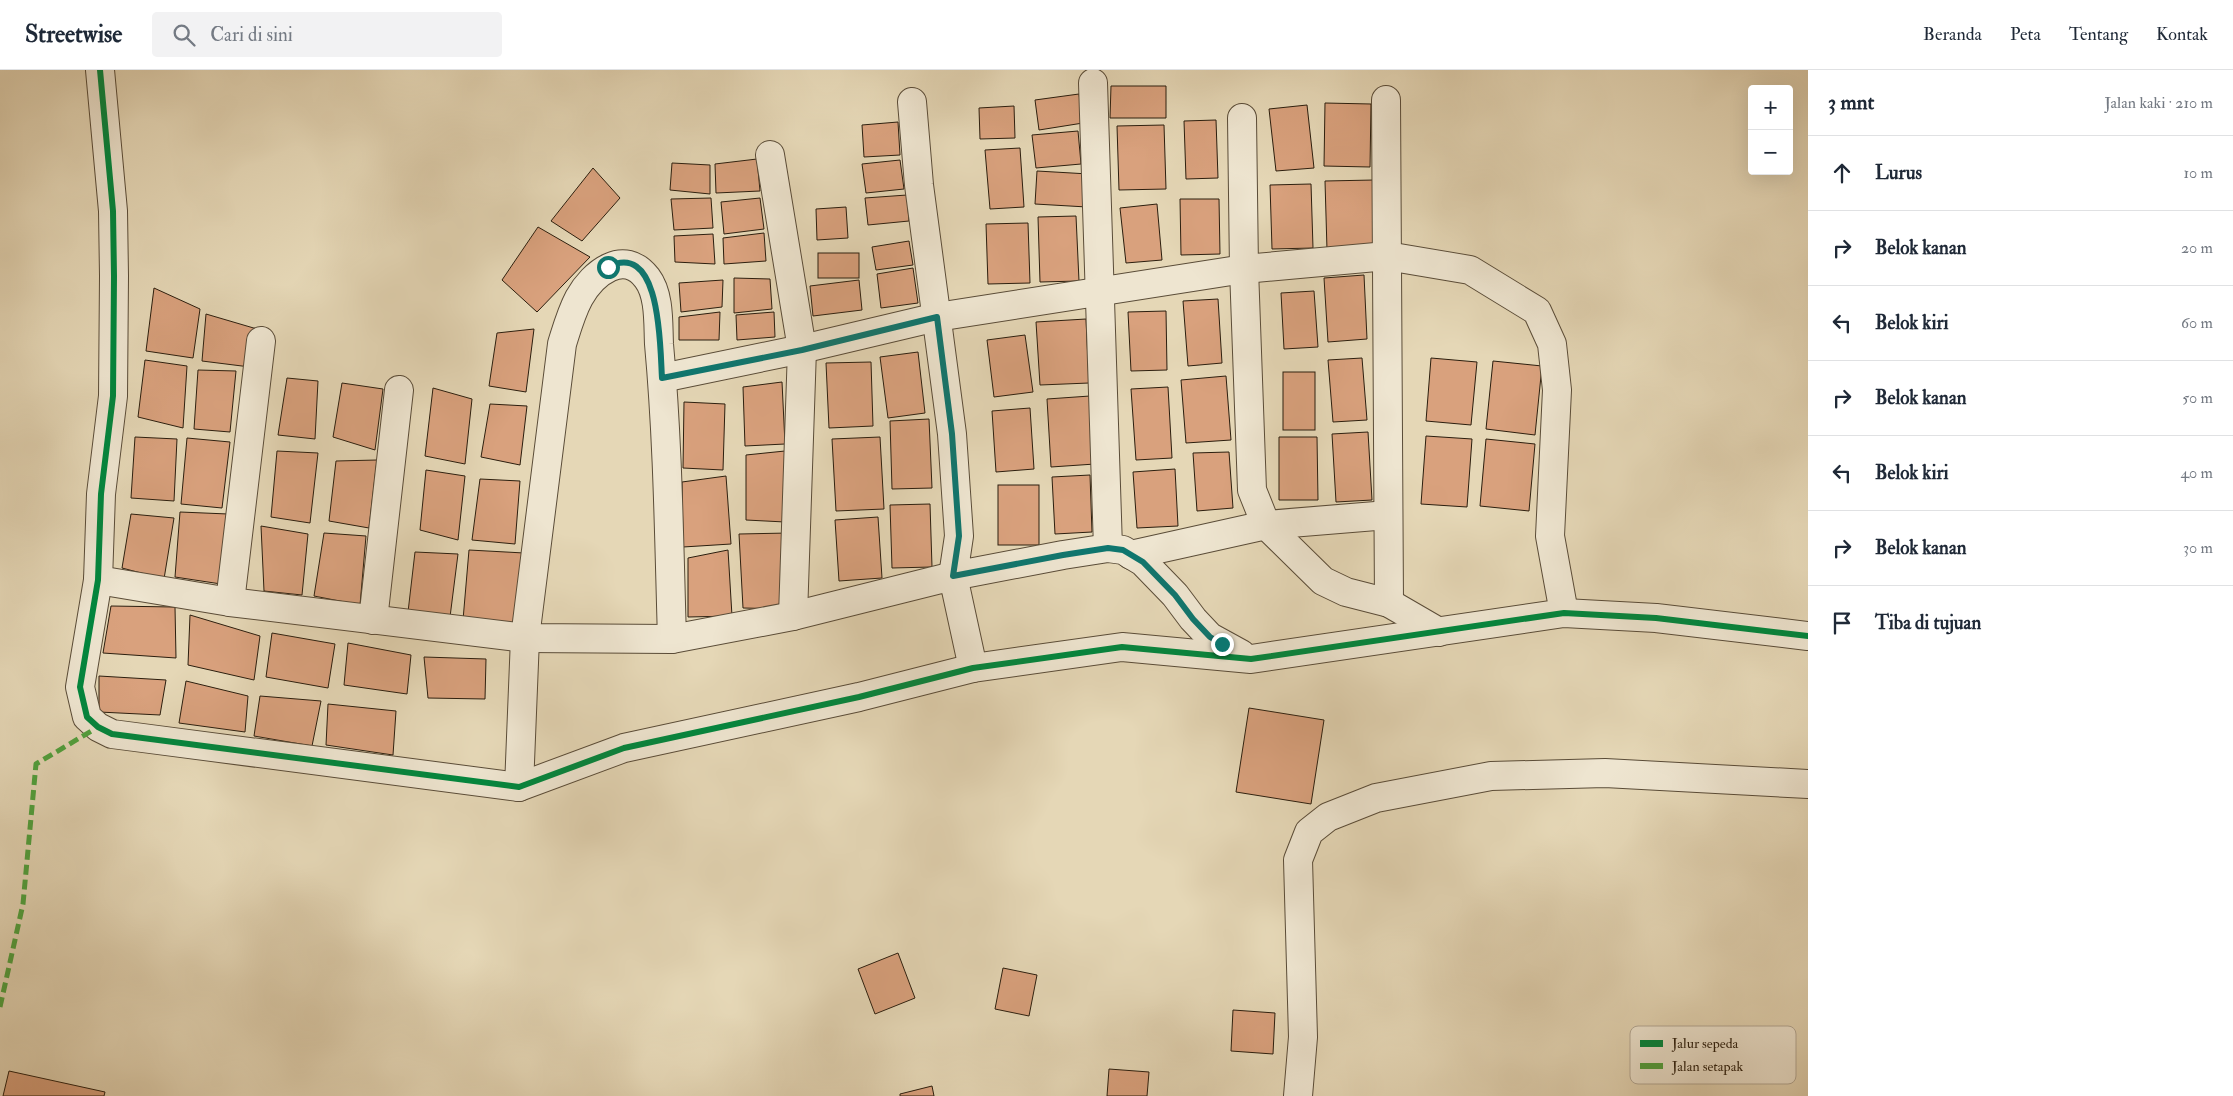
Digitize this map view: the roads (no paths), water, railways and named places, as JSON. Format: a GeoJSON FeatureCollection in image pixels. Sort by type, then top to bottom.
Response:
{"type":"FeatureCollection","features":[{"type":"Feature","properties":{"kind":"street"},"geometry":{"type":"LineString","coordinates":[[100,70],[111,184],[114,276],[113,396],[101,494],[98,580],[80,687],[88,717],[98,727],[112,734],[519,787],[624,748],[859,697],[973,668],[1122,647],[1251,658],[1564,613],[1656,618],[1808,636]]}},
{"type":"Feature","properties":{"kind":"street"},"geometry":{"type":"LineString","coordinates":[[1093,83],[1101,292],[1120,552]]}},
{"type":"Feature","properties":{"kind":"street"},"geometry":{"type":"LineString","coordinates":[[1386,100],[1389,603]]}},
{"type":"Feature","properties":{"kind":"street"},"geometry":{"type":"LineString","coordinates":[[912,102],[920,185],[952,434],[959,536],[953,576],[973,668]]}},
{"type":"Feature","properties":{"kind":"street"},"geometry":{"type":"LineString","coordinates":[[1242,118],[1244,269],[1252,490],[1266,525],[1323,582],[1346,592],[1389,603],[1439,632]]}},
{"type":"Feature","properties":{"kind":"street"},"geometry":{"type":"LineString","coordinates":[[770,155],[802,350],[793,616]]}},
{"type":"Feature","properties":{"kind":"street"},"geometry":{"type":"LineString","coordinates":[[662,378],[802,350],[937,317],[1244,269],[1387,256],[1470,270],[1537,311],[1552,344],[1557,390],[1550,536],[1564,613]]}},
{"type":"Feature","properties":{"kind":"street"},"geometry":{"type":"LineString","coordinates":[[519,787],[525,638],[562,344],[570,315],[580,296],[598,275],[614,264],[631,264],[648,279],[655,298],[662,378],[672,639]]}},
{"type":"Feature","properties":{"kind":"street"},"geometry":{"type":"LineString","coordinates":[[230,602],[261,341]]}},
{"type":"Feature","properties":{"kind":"street"},"geometry":{"type":"LineString","coordinates":[[373,620],[399,390]]}},
{"type":"Feature","properties":{"kind":"street"},"geometry":{"type":"LineString","coordinates":[[98,580],[230,602],[525,638],[672,639],[793,616],[953,576],[1063,555],[1120,552],[1266,525],[1388,515]]}},
{"type":"Feature","properties":{"kind":"street"},"geometry":{"type":"LineString","coordinates":[[1120,552],[1143,562],[1175,595],[1193,619],[1210,637],[1251,658]]}},
{"type":"Feature","properties":{"kind":"street"},"geometry":{"type":"LineString","coordinates":[[1298,1096],[1303,1037],[1298,860],[1309,832],[1328,817],[1376,798],[1491,776],[1605,773],[1808,784]]}}]}
